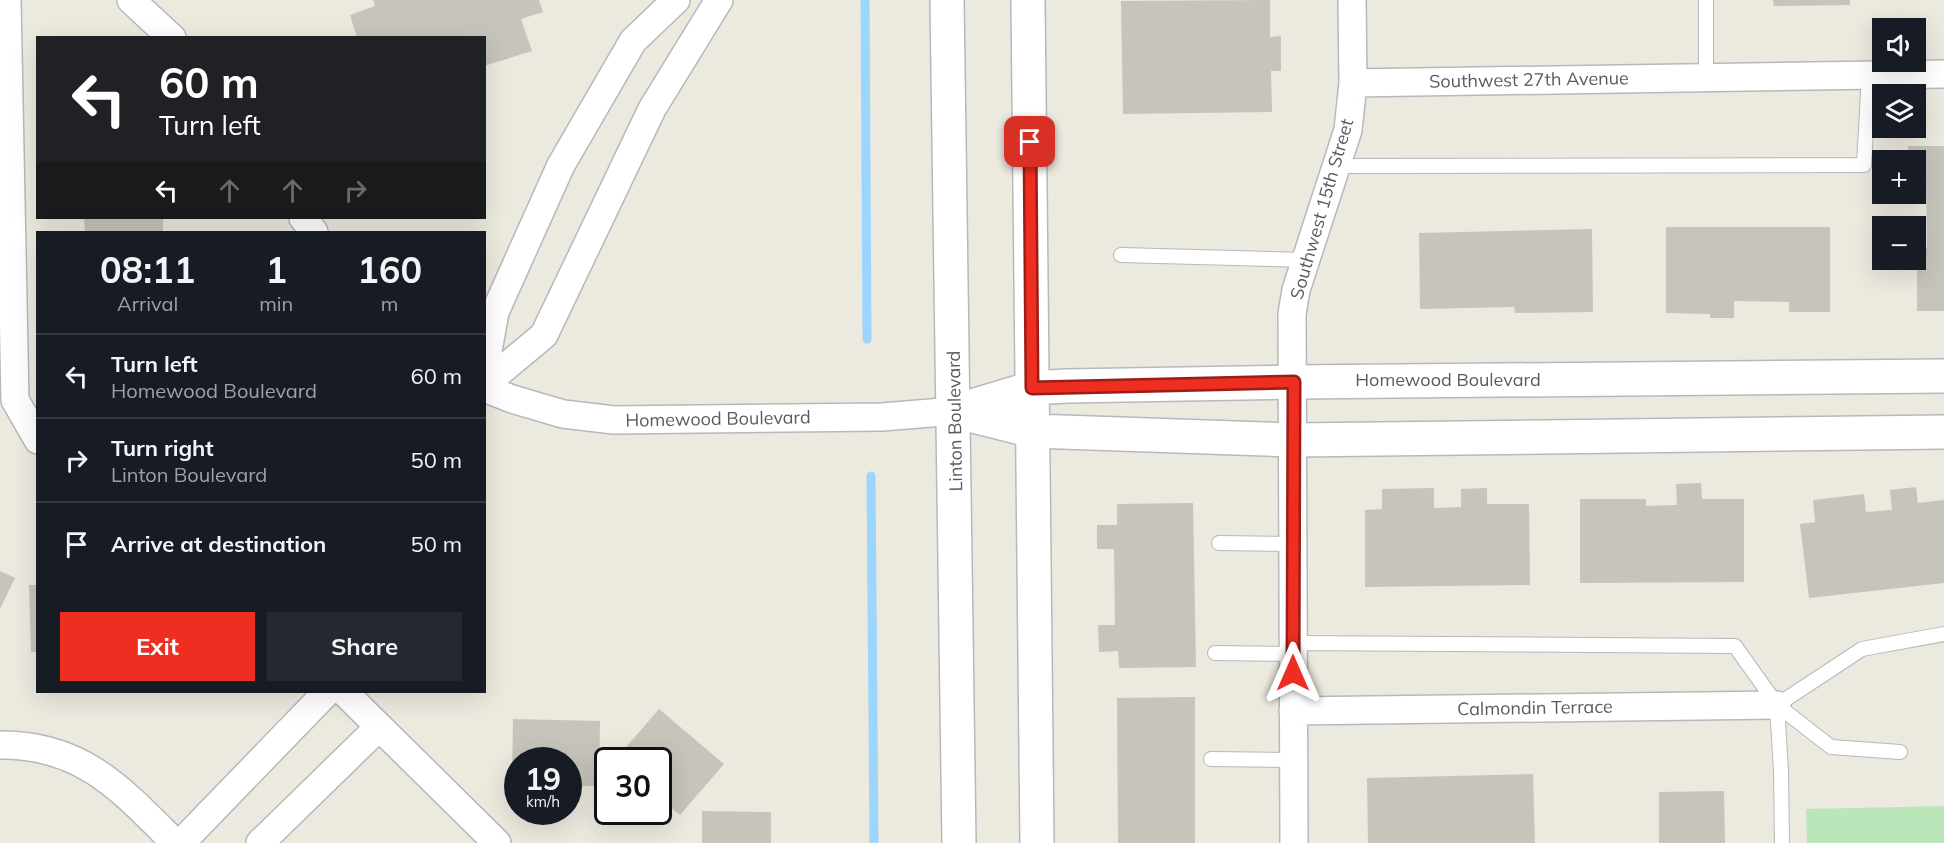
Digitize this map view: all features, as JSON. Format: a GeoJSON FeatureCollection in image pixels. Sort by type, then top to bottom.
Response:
{"type":"FeatureCollection","features":[{"type":"Feature","properties":{"kind":"street"},"geometry":{"type":"LineString","coordinates":[[7,0],[15,400],[36,437]]}},
{"type":"Feature","properties":{"kind":"street"},"geometry":{"type":"LineString","coordinates":[[131,0],[170,36]]}},
{"type":"Feature","properties":{"kind":"street"},"geometry":{"type":"LineString","coordinates":[[486,362],[495,312],[561,165],[633,41],[676,0]]}},
{"type":"Feature","properties":{"kind":"street"},"geometry":{"type":"LineString","coordinates":[[486,384],[544,335],[652,109],[719,0]]}},
{"type":"Feature","properties":{"kind":"street","name":"Linton Boulevard"},"geometry":{"type":"LineString","coordinates":[[947,0],[955,411],[959,843]]}},
{"type":"Feature","properties":{"kind":"street"},"geometry":{"type":"LineString","coordinates":[[1028,0],[1037,843]]}},
{"type":"Feature","properties":{"kind":"street","name":"Southwest 15th Street"},"geometry":{"type":"LineString","coordinates":[[1294,843],[1292,314],[1306,260],[1348,130],[1353,83],[1352,0]]}},
{"type":"Feature","properties":{"kind":"street","name":"Southwest 27th Avenue"},"geometry":{"type":"LineString","coordinates":[[1353,83],[1944,74]]}},
{"type":"Feature","properties":{"kind":"street"},"geometry":{"type":"LineString","coordinates":[[304,219],[313,231]]}},
{"type":"Feature","properties":{"kind":"street","name":"Homewood Boulevard"},"geometry":{"type":"LineString","coordinates":[[486,387],[512,399],[563,414],[614,420],[882,417],[955,411],[1032,388],[1294,382],[1944,376]]}},
{"type":"Feature","properties":{"kind":"street","name":"Homewood Boulevard"},"geometry":{"type":"LineString","coordinates":[[955,411],[1033,431],[1294,440],[1944,432]]}},
{"type":"Feature","properties":{"kind":"street"},"geometry":{"type":"LineString","coordinates":[[181,843],[326,693]]}},
{"type":"Feature","properties":{"kind":"street"},"geometry":{"type":"LineString","coordinates":[[345,693],[496,843]]}},
{"type":"Feature","properties":{"kind":"street","name":"Calmondin Terrace"},"geometry":{"type":"LineString","coordinates":[[1293,711],[1777,705]]}},
{"type":"Feature","properties":{"kind":"street"},"geometry":{"type":"LineString","coordinates":[[260,843],[379,727]]}},
{"type":"Feature","properties":{"kind":"street"},"geometry":{"type":"LineString","coordinates":[[0,745],[50,751],[82,762],[122,790],[176,843]]}},
{"type":"Feature","properties":{"kind":"lane"},"geometry":{"type":"LineString","coordinates":[[1706,0],[1706,76]]}},
{"type":"Feature","properties":{"kind":"lane"},"geometry":{"type":"LineString","coordinates":[[1336,166],[1864,165],[1869,75]]}},
{"type":"Feature","properties":{"kind":"lane"},"geometry":{"type":"LineString","coordinates":[[1121,255],[1306,260]]}},
{"type":"Feature","properties":{"kind":"lane"},"geometry":{"type":"LineString","coordinates":[[1219,543],[1294,544]]}},
{"type":"Feature","properties":{"kind":"lane"},"geometry":{"type":"LineString","coordinates":[[1777,705],[1862,649],[1944,634]]}},
{"type":"Feature","properties":{"kind":"lane"},"geometry":{"type":"LineString","coordinates":[[1215,653],[1293,648],[1735,646],[1777,705],[1831,747],[1900,752]]}},
{"type":"Feature","properties":{"kind":"lane"},"geometry":{"type":"LineString","coordinates":[[1777,705],[1782,771],[1782,843]]}},
{"type":"Feature","properties":{"kind":"lane"},"geometry":{"type":"LineString","coordinates":[[1211,759],[1293,760]]}},
{"type":"Feature","properties":{"kind":"green space"},"geometry":{"type":"Polygon","coordinates":[[[1944,806],[1944,843],[1807,843],[1806,809],[1944,806]]]}},
{"type":"Feature","properties":{"kind":"building"},"geometry":{"type":"Polygon","coordinates":[[[373,0],[539,0],[543,12],[521,19],[532,51],[486,65],[486,36],[356,36],[350,15],[375,6],[373,0]]]}},
{"type":"Feature","properties":{"kind":"building"},"geometry":{"type":"Polygon","coordinates":[[[1270,0],[1270,37],[1281,36],[1281,71],[1271,71],[1272,112],[1123,114],[1121,1],[1270,0]]]}},
{"type":"Feature","properties":{"kind":"building"},"geometry":{"type":"Polygon","coordinates":[[[1773,0],[1850,0],[1850,5],[1774,6],[1773,0]]]}},
{"type":"Feature","properties":{"kind":"building"},"geometry":{"type":"Polygon","coordinates":[[[1908,146],[1944,146],[1944,311],[1917,311],[1917,270],[1926,270],[1926,150],[1908,150],[1908,146]]]}},
{"type":"Feature","properties":{"kind":"building"},"geometry":{"type":"Polygon","coordinates":[[[84,219],[163,219],[163,231],[85,231],[84,219]]]}},
{"type":"Feature","properties":{"kind":"building"},"geometry":{"type":"Polygon","coordinates":[[[1666,227],[1830,227],[1830,312],[1789,312],[1789,302],[1734,301],[1734,318],[1710,318],[1710,314],[1666,313],[1666,227]]]}},
{"type":"Feature","properties":{"kind":"building"},"geometry":{"type":"Polygon","coordinates":[[[1592,229],[1593,312],[1515,313],[1514,307],[1420,309],[1419,233],[1592,229]]]}},
{"type":"Feature","properties":{"kind":"building"},"geometry":{"type":"Polygon","coordinates":[[[1701,483],[1702,499],[1744,499],[1744,582],[1580,583],[1580,499],[1646,499],[1646,506],[1677,505],[1676,484],[1701,483]]]}},
{"type":"Feature","properties":{"kind":"building"},"geometry":{"type":"Polygon","coordinates":[[[1916,487],[1918,503],[1944,500],[1944,583],[1809,598],[1800,524],[1815,522],[1813,500],[1864,494],[1866,512],[1892,510],[1890,490],[1916,487]]]}},
{"type":"Feature","properties":{"kind":"building"},"geometry":{"type":"Polygon","coordinates":[[[1434,488],[1434,508],[1461,507],[1461,489],[1487,488],[1487,504],[1529,504],[1530,585],[1365,587],[1365,510],[1382,509],[1382,489],[1434,488]]]}},
{"type":"Feature","properties":{"kind":"building"},"geometry":{"type":"Polygon","coordinates":[[[1193,503],[1196,667],[1119,668],[1118,651],[1099,652],[1098,625],[1115,625],[1114,549],[1097,549],[1097,525],[1117,525],[1117,504],[1193,503]]]}},
{"type":"Feature","properties":{"kind":"building"},"geometry":{"type":"Polygon","coordinates":[[[0,571],[15,578],[0,609],[0,571]]]}},
{"type":"Feature","properties":{"kind":"building"},"geometry":{"type":"Polygon","coordinates":[[[29,585],[36,585],[36,652],[31,652],[29,585]]]}},
{"type":"Feature","properties":{"kind":"building"},"geometry":{"type":"Polygon","coordinates":[[[1195,697],[1195,843],[1118,843],[1117,698],[1195,697]]]}},
{"type":"Feature","properties":{"kind":"building"},"geometry":{"type":"Polygon","coordinates":[[[659,709],[724,764],[680,815],[672,808],[672,747],[626,747],[659,709]]]}},
{"type":"Feature","properties":{"kind":"building"},"geometry":{"type":"Polygon","coordinates":[[[513,719],[600,721],[600,747],[594,747],[594,786],[582,786],[582,747],[513,747],[513,719]]]}},
{"type":"Feature","properties":{"kind":"building"},"geometry":{"type":"Polygon","coordinates":[[[1533,774],[1535,843],[1368,843],[1367,778],[1533,774]]]}},
{"type":"Feature","properties":{"kind":"building"},"geometry":{"type":"Polygon","coordinates":[[[1724,791],[1725,843],[1659,843],[1659,792],[1724,791]]]}},
{"type":"Feature","properties":{"kind":"building"},"geometry":{"type":"Polygon","coordinates":[[[702,811],[771,812],[771,843],[702,843],[702,811]]]}},
{"type":"Feature","properties":{"kind":"waterway"},"geometry":{"type":"LineString","coordinates":[[865,0],[867,339]]}},
{"type":"Feature","properties":{"kind":"waterway"},"geometry":{"type":"LineString","coordinates":[[871,476],[874,843]]}},
{"type":"Feature","properties":{"kind":"route"},"geometry":{"type":"LineString","coordinates":[[1030,142],[1032,388],[1294,382],[1293,673]]}}]}
